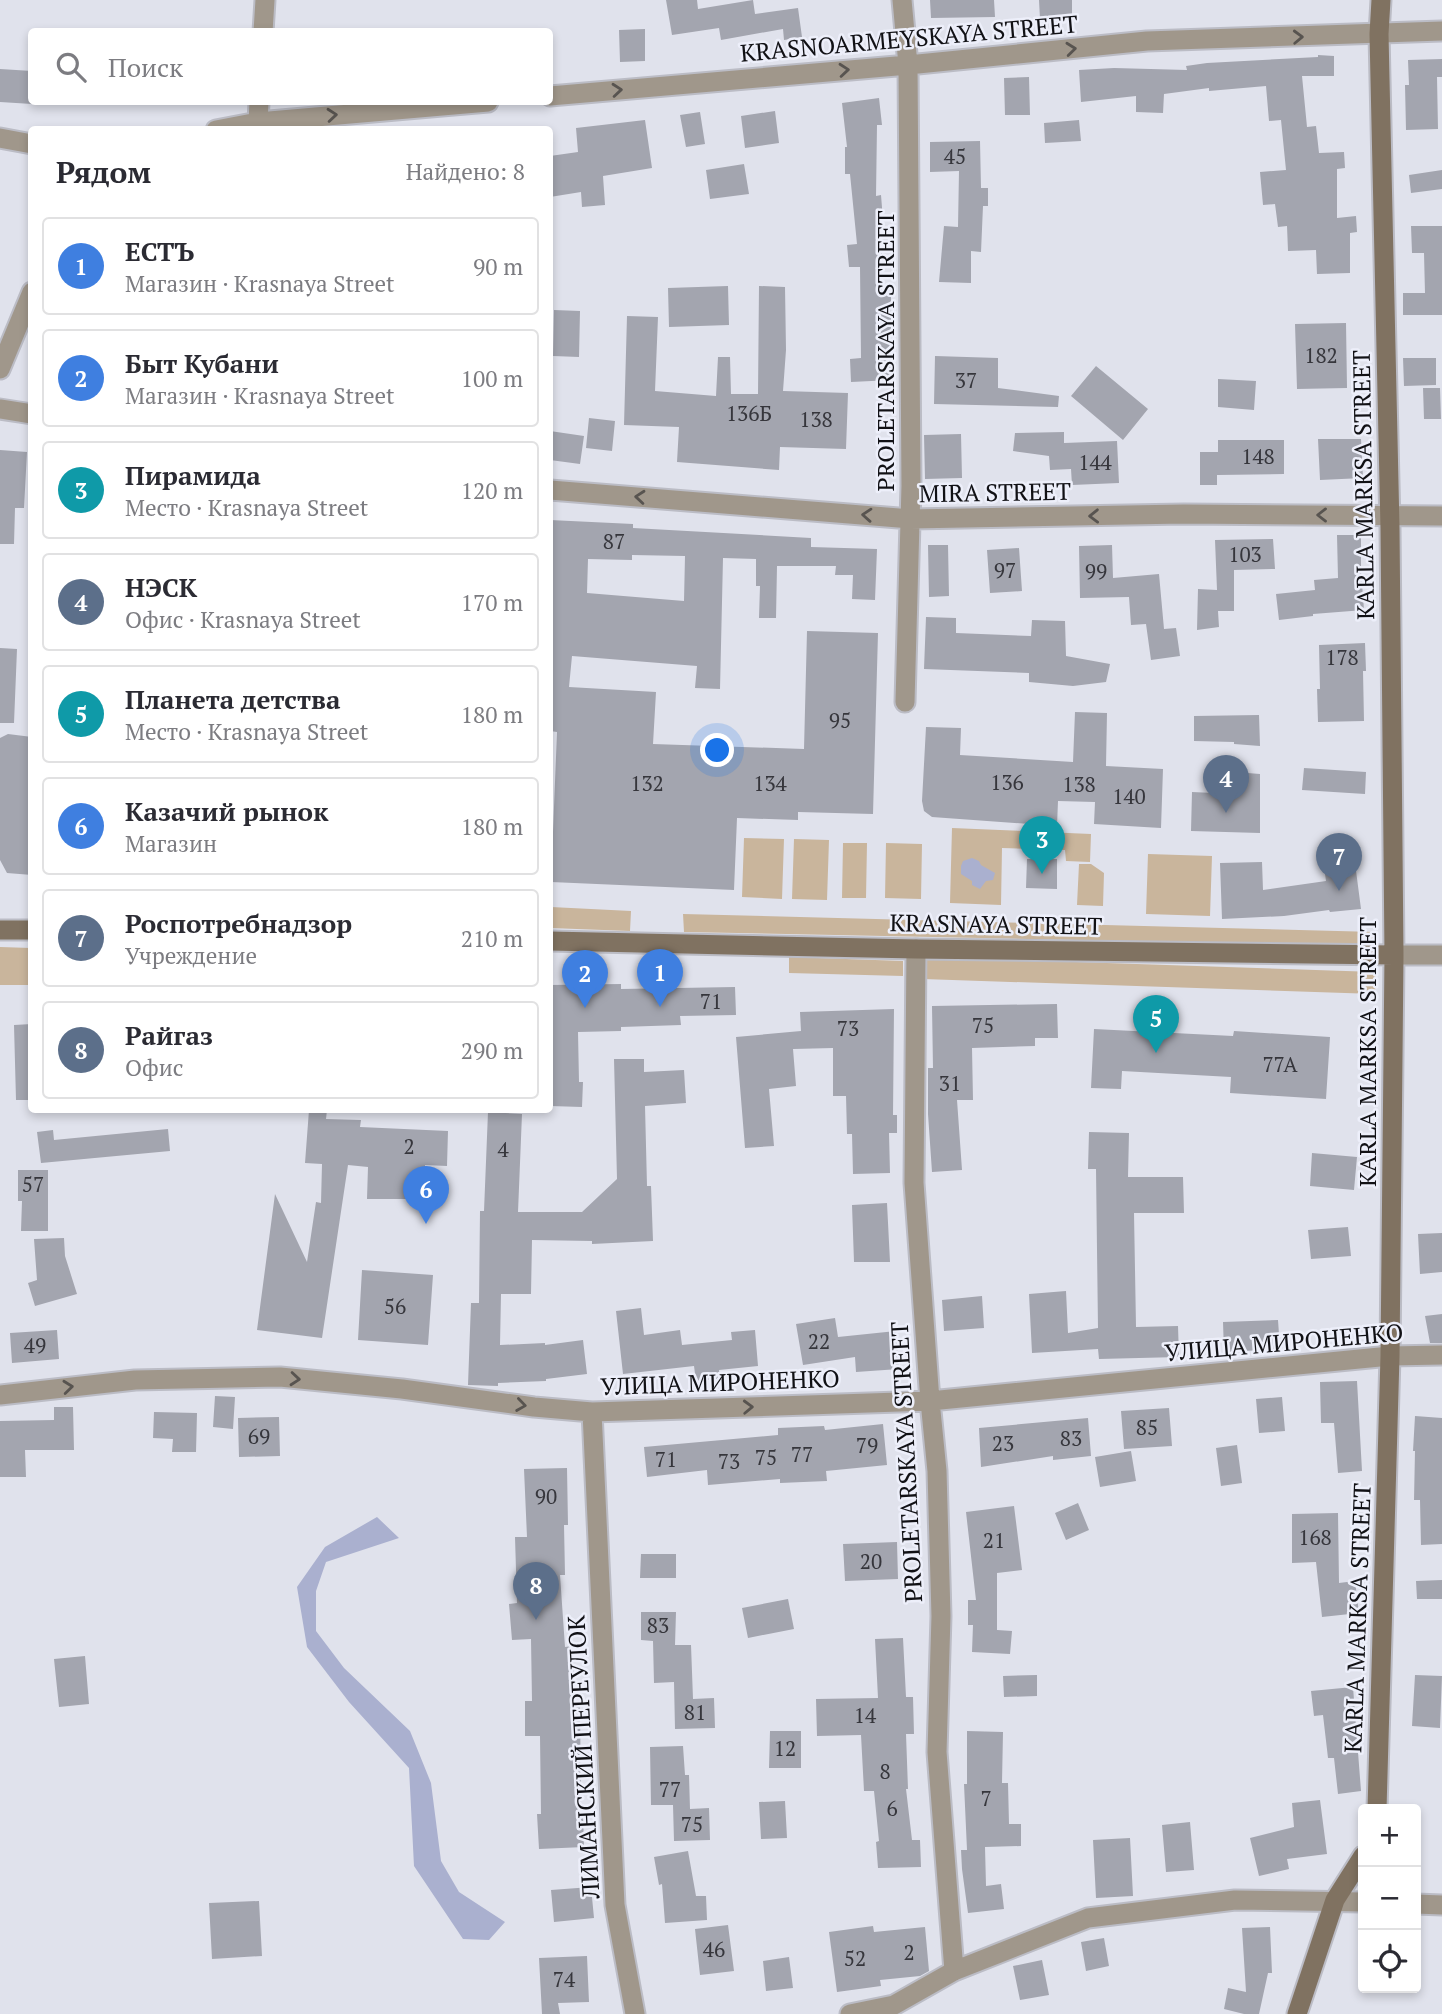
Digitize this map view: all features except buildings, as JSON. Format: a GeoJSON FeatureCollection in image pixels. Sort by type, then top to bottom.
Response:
{"type":"FeatureCollection","features":[{"type":"Feature","properties":{"kind":"main road","name":"KARLA MARKSA STREET"},"geometry":{"type":"LineString","coordinates":[[1377,1804],[1390,1356],[1394,956],[1390,516],[1379,34],[1381,0]]}},
{"type":"Feature","properties":{"kind":"main road"},"geometry":{"type":"LineString","coordinates":[[0,930],[28,930]]}},
{"type":"Feature","properties":{"kind":"main road","name":"KRASNAYA STREET"},"geometry":{"type":"LineString","coordinates":[[553,942],[1394,956]]}},
{"type":"Feature","properties":{"kind":"main road"},"geometry":{"type":"LineString","coordinates":[[1297,2014],[1335,1900],[1358,1864]]}},
{"type":"Feature","properties":{"kind":"street"},"geometry":{"type":"LineString","coordinates":[[263,28],[265,0]]}},
{"type":"Feature","properties":{"kind":"street","name":"PROLETARSKAYA STREET"},"geometry":{"type":"LineString","coordinates":[[902,0],[908,65],[911,519],[905,702]]}},
{"type":"Feature","properties":{"kind":"street","name":"KRASNOARMEYSKAYA STREET"},"geometry":{"type":"LineString","coordinates":[[553,96],[1147,41],[1442,31]]}},
{"type":"Feature","properties":{"kind":"street"},"geometry":{"type":"LineString","coordinates":[[258,122],[259,105]]}},
{"type":"Feature","properties":{"kind":"street"},"geometry":{"type":"LineString","coordinates":[[237,126],[454,105]]}},
{"type":"Feature","properties":{"kind":"street"},"geometry":{"type":"LineString","coordinates":[[0,138],[28,143]]}},
{"type":"Feature","properties":{"kind":"street"},"geometry":{"type":"LineString","coordinates":[[0,369],[28,302]]}},
{"type":"Feature","properties":{"kind":"street"},"geometry":{"type":"LineString","coordinates":[[0,409],[28,413]]}},
{"type":"Feature","properties":{"kind":"street","name":"MIRA STREET"},"geometry":{"type":"LineString","coordinates":[[553,490],[911,519],[1184,514],[1442,516]]}},
{"type":"Feature","properties":{"kind":"street","name":"PROLETARSKAYA STREET"},"geometry":{"type":"LineString","coordinates":[[916,949],[914,1183],[937,1471],[941,1616],[937,1752],[954,1971]]}},
{"type":"Feature","properties":{"kind":"street","name":"KRASNAYA STREET"},"geometry":{"type":"LineString","coordinates":[[1394,956],[1442,955]]}},
{"type":"Feature","properties":{"kind":"street","name":"УЛИЦА МИРОНЕНКО"},"geometry":{"type":"LineString","coordinates":[[0,1395],[135,1380],[280,1377],[592,1412],[930,1401],[1390,1356],[1442,1355]]}},
{"type":"Feature","properties":{"kind":"street","name":"ЛИМАНСКИЙ ПЕРЕУЛОК"},"geometry":{"type":"LineString","coordinates":[[592,1412],[615,1905],[635,2014]]}},
{"type":"Feature","properties":{"kind":"street"},"geometry":{"type":"LineString","coordinates":[[850,2014],[894,2005],[954,1971],[1088,1918],[1235,1900],[1358,1902]]}},
{"type":"Feature","properties":{"kind":"street"},"geometry":{"type":"LineString","coordinates":[[1421,1904],[1442,1905]]}},
{"type":"Feature","properties":{"kind":"shaded area"},"geometry":{"type":"Polygon","coordinates":[[[952,828],[1091,834],[1090,862],[1066,861],[1065,850],[1002,848],[1001,905],[950,903],[952,828]]]}},
{"type":"Feature","properties":{"kind":"shaded area"},"geometry":{"type":"Polygon","coordinates":[[[744,838],[784,839],[782,899],[742,897],[744,838]]]}},
{"type":"Feature","properties":{"kind":"shaded area"},"geometry":{"type":"Polygon","coordinates":[[[794,839],[829,840],[827,900],[792,899],[794,839]]]}},
{"type":"Feature","properties":{"kind":"shaded area"},"geometry":{"type":"Polygon","coordinates":[[[843,843],[867,843],[866,898],[842,898],[843,843]]]}},
{"type":"Feature","properties":{"kind":"shaded area"},"geometry":{"type":"Polygon","coordinates":[[[886,843],[922,844],[921,899],[885,898],[886,843]]]}},
{"type":"Feature","properties":{"kind":"shaded area"},"geometry":{"type":"Polygon","coordinates":[[[1148,854],[1212,856],[1210,916],[1146,914],[1148,854]]]}},
{"type":"Feature","properties":{"kind":"shaded area"},"geometry":{"type":"Polygon","coordinates":[[[1079,864],[1091,864],[1104,873],[1103,906],[1077,905],[1079,864]]]}},
{"type":"Feature","properties":{"kind":"shaded area"},"geometry":{"type":"Polygon","coordinates":[[[553,907],[631,911],[630,931],[553,928],[553,907]]]}},
{"type":"Feature","properties":{"kind":"shaded area"},"geometry":{"type":"Polygon","coordinates":[[[683,914],[1376,932],[1376,946],[684,932],[683,914]]]}},
{"type":"Feature","properties":{"kind":"shaded area"},"geometry":{"type":"Polygon","coordinates":[[[0,947],[28,948],[28,985],[0,985],[0,947]]]}},
{"type":"Feature","properties":{"kind":"shaded area"},"geometry":{"type":"Polygon","coordinates":[[[789,957],[903,961],[903,976],[789,973],[789,957]]]}},
{"type":"Feature","properties":{"kind":"shaded area"},"geometry":{"type":"Polygon","coordinates":[[[923,957],[1376,972],[1375,994],[923,979],[923,957]]]}},
{"type":"Feature","properties":{"kind":"water"},"geometry":{"type":"Polygon","coordinates":[[[972,858],[995,873],[993,880],[986,881],[980,889],[961,874],[963,861],[972,858]]]}},
{"type":"Feature","properties":{"kind":"water"},"geometry":{"type":"Polygon","coordinates":[[[377,1517],[399,1538],[326,1562],[316,1591],[316,1631],[344,1668],[410,1731],[431,1783],[441,1861],[459,1892],[505,1922],[489,1940],[463,1939],[414,1866],[409,1768],[349,1702],[307,1647],[297,1587],[325,1547],[377,1517]]]}},
{"type":"Feature","properties":{"kind":"place","name":"НЭСК"},"geometry":{"type":"Point","coordinates":[1226,813]}},
{"type":"Feature","properties":{"kind":"place","name":"Пирамида"},"geometry":{"type":"Point","coordinates":[1042,874]}},
{"type":"Feature","properties":{"kind":"place","name":"Роспотребнадзор"},"geometry":{"type":"Point","coordinates":[1339,891]}},
{"type":"Feature","properties":{"kind":"place","name":"ЕСТЪ"},"geometry":{"type":"Point","coordinates":[660,1007]}},
{"type":"Feature","properties":{"kind":"place","name":"Быт Кубани"},"geometry":{"type":"Point","coordinates":[585,1008]}},
{"type":"Feature","properties":{"kind":"place","name":"Планета детства"},"geometry":{"type":"Point","coordinates":[1156,1053]}},
{"type":"Feature","properties":{"kind":"place","name":"Казачий рынок"},"geometry":{"type":"Point","coordinates":[426,1224]}},
{"type":"Feature","properties":{"kind":"place","name":"Райгаз"},"geometry":{"type":"Point","coordinates":[536,1620]}}]}
